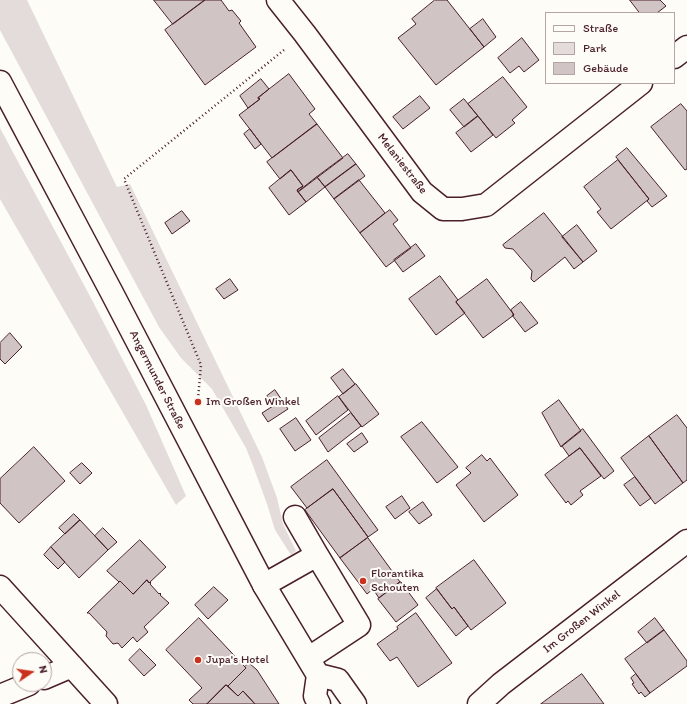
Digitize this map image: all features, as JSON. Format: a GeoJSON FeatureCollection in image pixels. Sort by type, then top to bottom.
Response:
{"type":"FeatureCollection","features":[{"type":"Feature","properties":{"kind":"street","name":"Melaniestraße"},"geometry":{"type":"LineString","coordinates":[[278,0],[422,192],[443,209],[462,209],[486,205],[640,84]]}},
{"type":"Feature","properties":{"kind":"street"},"geometry":{"type":"LineString","coordinates":[[675,56],[687,47]]}},
{"type":"Feature","properties":{"kind":"street","name":"Angermunder Straße"},"geometry":{"type":"LineString","coordinates":[[0,82],[264,585],[314,667]]}},
{"type":"Feature","properties":{"kind":"street"},"geometry":{"type":"LineString","coordinates":[[294,517],[359,625],[314,667],[315,696],[319,704]]}},
{"type":"Feature","properties":{"kind":"street","name":"Im Großen Winkel"},"geometry":{"type":"LineString","coordinates":[[480,704],[507,680],[687,542]]}},
{"type":"Feature","properties":{"kind":"street"},"geometry":{"type":"LineString","coordinates":[[264,585],[317,556]]}},
{"type":"Feature","properties":{"kind":"street"},"geometry":{"type":"LineString","coordinates":[[0,587],[106,704]]}},
{"type":"Feature","properties":{"kind":"street"},"geometry":{"type":"LineString","coordinates":[[52,675],[72,666]]}},
{"type":"Feature","properties":{"kind":"street"},"geometry":{"type":"LineString","coordinates":[[314,667],[338,680],[355,704]]}},
{"type":"Feature","properties":{"kind":"street"},"geometry":{"type":"LineString","coordinates":[[0,696],[12,691]]}},
{"type":"Feature","properties":{"kind":"path"},"geometry":{"type":"LineString","coordinates":[[176,416],[198,402],[201,365],[124,179],[305,34]]}},
{"type":"Feature","properties":{"kind":"green space"},"geometry":{"type":"Polygon","coordinates":[[[0,0],[27,0],[117,187],[130,184],[262,457],[277,498],[283,524],[296,551],[291,555],[275,530],[246,448],[212,389],[181,358],[159,327],[0,30],[0,0]]]}},
{"type":"Feature","properties":{"kind":"green space"},"geometry":{"type":"Polygon","coordinates":[[[0,128],[146,405],[186,496],[176,505],[0,199],[0,128]]]}},
{"type":"Feature","properties":{"kind":"building"},"geometry":{"type":"Polygon","coordinates":[[[154,0],[205,0],[173,24],[154,0]]]}},
{"type":"Feature","properties":{"kind":"building"},"geometry":{"type":"Polygon","coordinates":[[[205,0],[221,0],[229,11],[232,10],[241,21],[239,23],[256,47],[205,85],[165,30],[205,0]]]}},
{"type":"Feature","properties":{"kind":"building"},"geometry":{"type":"Polygon","coordinates":[[[435,0],[447,0],[484,47],[436,85],[398,38],[416,24],[412,19],[435,0]]]}},
{"type":"Feature","properties":{"kind":"building"},"geometry":{"type":"Polygon","coordinates":[[[630,0],[660,0],[666,6],[658,12],[639,12],[630,0]]]}},
{"type":"Feature","properties":{"kind":"building"},"geometry":{"type":"Polygon","coordinates":[[[483,19],[496,37],[484,47],[470,29],[483,19]]]}},
{"type":"Feature","properties":{"kind":"building"},"geometry":{"type":"Polygon","coordinates":[[[522,38],[539,60],[524,72],[519,66],[510,73],[498,58],[522,38]]]}},
{"type":"Feature","properties":{"kind":"building"},"geometry":{"type":"Polygon","coordinates":[[[289,74],[315,109],[309,114],[317,124],[272,158],[239,115],[289,74]]]}},
{"type":"Feature","properties":{"kind":"building"},"geometry":{"type":"Polygon","coordinates":[[[503,77],[527,107],[512,120],[515,123],[496,138],[468,104],[503,77]]]}},
{"type":"Feature","properties":{"kind":"building"},"geometry":{"type":"Polygon","coordinates":[[[261,79],[269,89],[258,98],[260,99],[248,108],[240,96],[261,79]]]}},
{"type":"Feature","properties":{"kind":"building"},"geometry":{"type":"Polygon","coordinates":[[[420,96],[430,108],[403,129],[393,117],[420,96]]]}},
{"type":"Feature","properties":{"kind":"building"},"geometry":{"type":"Polygon","coordinates":[[[464,99],[478,116],[464,127],[450,110],[464,99]]]}},
{"type":"Feature","properties":{"kind":"building"},"geometry":{"type":"Polygon","coordinates":[[[681,104],[687,111],[687,169],[685,170],[651,127],[681,104]]]}},
{"type":"Feature","properties":{"kind":"building"},"geometry":{"type":"Polygon","coordinates":[[[478,116],[493,135],[471,152],[456,133],[478,116]]]}},
{"type":"Feature","properties":{"kind":"building"},"geometry":{"type":"Polygon","coordinates":[[[317,124],[343,158],[298,192],[297,190],[303,186],[291,170],[280,179],[267,162],[317,124]]]}},
{"type":"Feature","properties":{"kind":"building"},"geometry":{"type":"Polygon","coordinates":[[[250,129],[261,144],[255,149],[244,134],[250,129]]]}},
{"type":"Feature","properties":{"kind":"building"},"geometry":{"type":"Polygon","coordinates":[[[627,148],[667,196],[652,207],[647,201],[649,199],[616,157],[627,148]]]}},
{"type":"Feature","properties":{"kind":"building"},"geometry":{"type":"Polygon","coordinates":[[[348,154],[356,164],[325,187],[317,177],[348,154]]]}},
{"type":"Feature","properties":{"kind":"building"},"geometry":{"type":"Polygon","coordinates":[[[618,160],[649,199],[611,229],[597,212],[601,209],[584,187],[618,160]]]}},
{"type":"Feature","properties":{"kind":"building"},"geometry":{"type":"Polygon","coordinates":[[[356,164],[365,176],[334,199],[325,187],[356,164]]]}},
{"type":"Feature","properties":{"kind":"building"},"geometry":{"type":"Polygon","coordinates":[[[291,170],[303,186],[297,190],[306,202],[289,215],[269,188],[291,170]]]}},
{"type":"Feature","properties":{"kind":"building"},"geometry":{"type":"Polygon","coordinates":[[[317,177],[325,187],[306,202],[298,192],[317,177]]]}},
{"type":"Feature","properties":{"kind":"building"},"geometry":{"type":"Polygon","coordinates":[[[359,180],[385,213],[360,233],[334,199],[359,180]]]}},
{"type":"Feature","properties":{"kind":"building"},"geometry":{"type":"Polygon","coordinates":[[[390,210],[398,220],[393,224],[411,248],[386,267],[360,233],[390,210]]]}},
{"type":"Feature","properties":{"kind":"building"},"geometry":{"type":"Polygon","coordinates":[[[182,211],[190,221],[172,234],[165,223],[182,211]]]}},
{"type":"Feature","properties":{"kind":"building"},"geometry":{"type":"Polygon","coordinates":[[[544,213],[583,262],[574,269],[565,257],[534,282],[531,279],[532,271],[513,249],[505,248],[503,245],[544,213]]]}},
{"type":"Feature","properties":{"kind":"building"},"geometry":{"type":"Polygon","coordinates":[[[577,225],[597,251],[583,262],[562,237],[577,225]]]}},
{"type":"Feature","properties":{"kind":"building"},"geometry":{"type":"Polygon","coordinates":[[[416,244],[425,256],[403,272],[394,260],[416,244]]]}},
{"type":"Feature","properties":{"kind":"building"},"geometry":{"type":"Polygon","coordinates":[[[440,276],[458,300],[456,302],[465,313],[436,335],[409,299],[440,276]]]}},
{"type":"Feature","properties":{"kind":"building"},"geometry":{"type":"Polygon","coordinates":[[[230,279],[238,290],[224,299],[216,289],[230,279]]]}},
{"type":"Feature","properties":{"kind":"building"},"geometry":{"type":"Polygon","coordinates":[[[487,279],[514,315],[483,338],[456,302],[487,279]]]}},
{"type":"Feature","properties":{"kind":"building"},"geometry":{"type":"Polygon","coordinates":[[[521,302],[538,323],[525,332],[512,315],[514,315],[511,310],[521,302]]]}},
{"type":"Feature","properties":{"kind":"building"},"geometry":{"type":"Polygon","coordinates":[[[10,333],[22,347],[5,364],[0,359],[0,343],[10,333]]]}},
{"type":"Feature","properties":{"kind":"building"},"geometry":{"type":"Polygon","coordinates":[[[343,369],[355,384],[343,394],[331,378],[343,369]]]}},
{"type":"Feature","properties":{"kind":"building"},"geometry":{"type":"Polygon","coordinates":[[[356,384],[379,414],[362,427],[339,397],[356,384]]]}},
{"type":"Feature","properties":{"kind":"building"},"geometry":{"type":"Polygon","coordinates":[[[275,390],[288,409],[268,422],[262,413],[273,406],[267,396],[275,390]]]}},
{"type":"Feature","properties":{"kind":"building"},"geometry":{"type":"Polygon","coordinates":[[[338,396],[348,410],[316,435],[306,421],[338,396]]]}},
{"type":"Feature","properties":{"kind":"building"},"geometry":{"type":"Polygon","coordinates":[[[559,400],[581,431],[561,447],[542,413],[559,400]]]}},
{"type":"Feature","properties":{"kind":"building"},"geometry":{"type":"Polygon","coordinates":[[[351,413],[361,426],[328,452],[319,438],[351,413]]]}},
{"type":"Feature","properties":{"kind":"building"},"geometry":{"type":"Polygon","coordinates":[[[677,415],[687,428],[687,480],[683,483],[649,436],[677,415]]]}},
{"type":"Feature","properties":{"kind":"building"},"geometry":{"type":"Polygon","coordinates":[[[296,418],[311,440],[295,451],[280,429],[296,418]]]}},
{"type":"Feature","properties":{"kind":"building"},"geometry":{"type":"Polygon","coordinates":[[[422,422],[458,467],[437,483],[401,437],[422,422]]]}},
{"type":"Feature","properties":{"kind":"building"},"geometry":{"type":"Polygon","coordinates":[[[583,429],[614,471],[604,479],[580,448],[569,456],[562,446],[583,429]]]}},
{"type":"Feature","properties":{"kind":"building"},"geometry":{"type":"Polygon","coordinates":[[[362,433],[368,442],[354,452],[347,444],[362,433]]]}},
{"type":"Feature","properties":{"kind":"building"},"geometry":{"type":"Polygon","coordinates":[[[649,436],[683,483],[655,504],[621,458],[649,436]]]}},
{"type":"Feature","properties":{"kind":"building"},"geometry":{"type":"Polygon","coordinates":[[[34,447],[65,481],[19,523],[0,503],[0,479],[34,447]]]}},
{"type":"Feature","properties":{"kind":"building"},"geometry":{"type":"Polygon","coordinates":[[[580,448],[601,476],[580,491],[583,495],[571,505],[568,501],[566,503],[545,475],[580,448]]]}},
{"type":"Feature","properties":{"kind":"building"},"geometry":{"type":"Polygon","coordinates":[[[482,455],[487,461],[490,458],[518,495],[484,522],[456,485],[471,473],[466,468],[482,455]]]}},
{"type":"Feature","properties":{"kind":"building"},"geometry":{"type":"Polygon","coordinates":[[[327,460],[378,530],[368,537],[333,489],[307,508],[291,487],[327,460]]]}},
{"type":"Feature","properties":{"kind":"building"},"geometry":{"type":"Polygon","coordinates":[[[82,463],[92,473],[80,484],[70,473],[82,463]]]}},
{"type":"Feature","properties":{"kind":"building"},"geometry":{"type":"Polygon","coordinates":[[[635,477],[651,498],[640,506],[624,485],[635,477]]]}},
{"type":"Feature","properties":{"kind":"building"},"geometry":{"type":"Polygon","coordinates":[[[333,489],[368,537],[340,558],[305,510],[333,489]]]}},
{"type":"Feature","properties":{"kind":"building"},"geometry":{"type":"Polygon","coordinates":[[[402,496],[410,508],[395,519],[386,507],[402,496]]]}},
{"type":"Feature","properties":{"kind":"building"},"geometry":{"type":"Polygon","coordinates":[[[423,502],[432,515],[419,524],[409,512],[423,502]]]}},
{"type":"Feature","properties":{"kind":"building"},"geometry":{"type":"Polygon","coordinates":[[[74,514],[80,520],[65,534],[59,528],[74,514]]]}},
{"type":"Feature","properties":{"kind":"building"},"geometry":{"type":"Polygon","coordinates":[[[80,520],[108,550],[79,578],[51,547],[80,520]]]}},
{"type":"Feature","properties":{"kind":"building"},"geometry":{"type":"Polygon","coordinates":[[[103,528],[117,542],[108,550],[95,536],[103,528]]]}},
{"type":"Feature","properties":{"kind":"building"},"geometry":{"type":"Polygon","coordinates":[[[368,538],[400,582],[379,598],[373,589],[367,594],[340,558],[368,538]]]}},
{"type":"Feature","properties":{"kind":"building"},"geometry":{"type":"Polygon","coordinates":[[[140,540],[166,567],[149,583],[147,580],[133,594],[107,571],[140,540]]]}},
{"type":"Feature","properties":{"kind":"building"},"geometry":{"type":"Polygon","coordinates":[[[51,547],[65,562],[58,569],[44,555],[51,547]]]}},
{"type":"Feature","properties":{"kind":"building"},"geometry":{"type":"Polygon","coordinates":[[[474,560],[506,603],[471,630],[454,607],[452,609],[436,588],[474,560]]]}},
{"type":"Feature","properties":{"kind":"building"},"geometry":{"type":"Polygon","coordinates":[[[147,580],[169,603],[144,627],[148,632],[137,642],[133,637],[122,648],[118,643],[113,644],[106,636],[107,632],[89,613],[87,613],[120,581],[133,594],[147,580]]]}},
{"type":"Feature","properties":{"kind":"building"},"geometry":{"type":"Polygon","coordinates":[[[400,582],[418,605],[396,622],[378,599],[400,582]]]}},
{"type":"Feature","properties":{"kind":"building"},"geometry":{"type":"Polygon","coordinates":[[[214,587],[228,600],[208,619],[195,605],[214,587]]]}},
{"type":"Feature","properties":{"kind":"building"},"geometry":{"type":"Polygon","coordinates":[[[437,589],[452,609],[454,607],[468,626],[456,636],[426,598],[437,589]]]}},
{"type":"Feature","properties":{"kind":"building"},"geometry":{"type":"Polygon","coordinates":[[[416,613],[452,663],[418,687],[397,657],[390,661],[377,644],[398,629],[397,627],[416,613]]]}},
{"type":"Feature","properties":{"kind":"building"},"geometry":{"type":"Polygon","coordinates":[[[199,618],[246,668],[207,704],[193,704],[189,700],[202,688],[166,650],[199,618]]]}},
{"type":"Feature","properties":{"kind":"building"},"geometry":{"type":"Polygon","coordinates":[[[655,618],[664,630],[647,643],[638,632],[655,618]]]}},
{"type":"Feature","properties":{"kind":"building"},"geometry":{"type":"Polygon","coordinates":[[[664,630],[687,661],[687,666],[650,693],[625,659],[664,630]]]}},
{"type":"Feature","properties":{"kind":"building"},"geometry":{"type":"Polygon","coordinates":[[[140,649],[156,665],[144,676],[129,660],[140,649]]]}},
{"type":"Feature","properties":{"kind":"building"},"geometry":{"type":"Polygon","coordinates":[[[249,663],[257,670],[279,704],[255,704],[243,691],[238,696],[228,686],[249,663]]]}},
{"type":"Feature","properties":{"kind":"building"},"geometry":{"type":"Polygon","coordinates":[[[582,674],[604,704],[541,704],[582,674]]]}},
{"type":"Feature","properties":{"kind":"building"},"geometry":{"type":"Polygon","coordinates":[[[636,674],[650,693],[645,697],[641,692],[639,694],[632,684],[634,683],[631,678],[636,674]]]}},
{"type":"Feature","properties":{"kind":"building"},"geometry":{"type":"Polygon","coordinates":[[[226,685],[238,696],[243,691],[255,704],[207,704],[226,685]]]}},
{"type":"Feature","properties":{"kind":"place","name":"Im Großen Winkel"},"geometry":{"type":"Point","coordinates":[198,402]}},
{"type":"Feature","properties":{"kind":"place","name":"Florantika Schouten"},"geometry":{"type":"Point","coordinates":[363,581]}},
{"type":"Feature","properties":{"kind":"place","name":"Jupa's Hotel"},"geometry":{"type":"Point","coordinates":[198,660]}}]}
